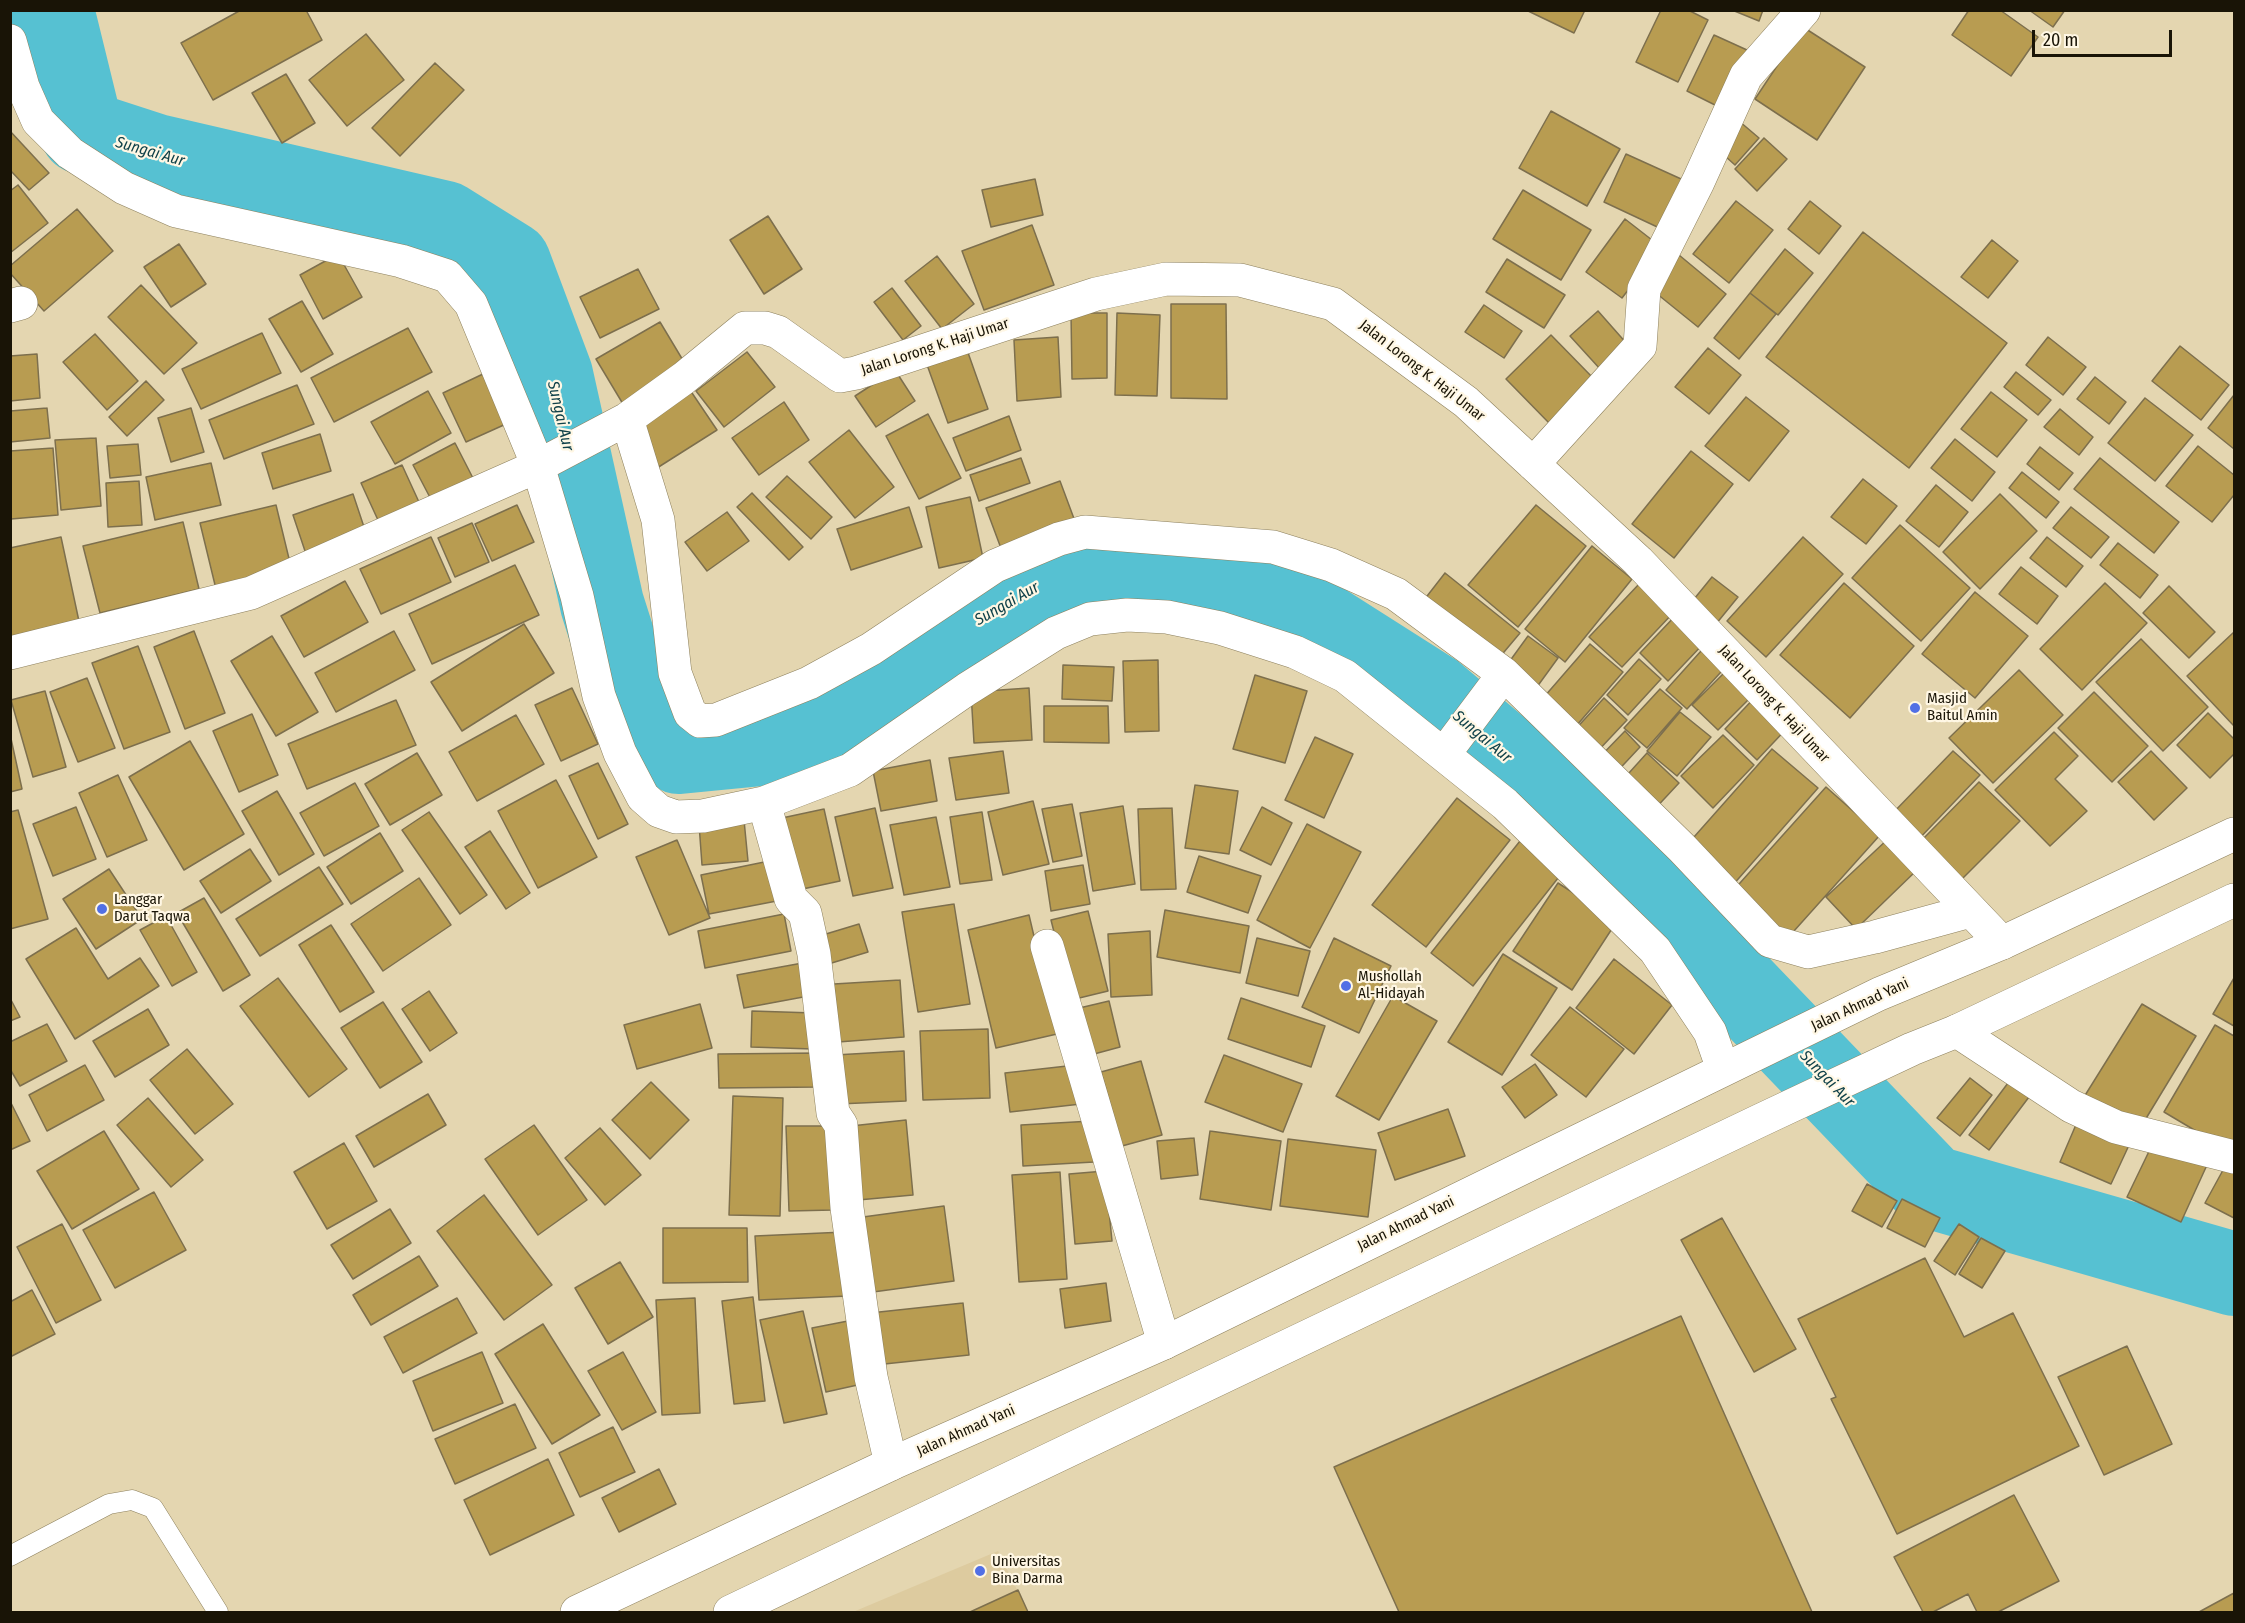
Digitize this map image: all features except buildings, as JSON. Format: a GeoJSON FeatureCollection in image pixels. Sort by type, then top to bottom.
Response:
{"type":"FeatureCollection","features":[{"type":"Feature","properties":{"kind":"main road"},"geometry":{"type":"LineString","coordinates":[[1533,464],[1640,346],[1644,289],[1698,183],[1746,76],[1804,10]]}},
{"type":"Feature","properties":{"kind":"main road"},"geometry":{"type":"LineString","coordinates":[[10,41],[23,87],[38,122],[70,153],[124,188],[176,211],[401,261],[447,276],[471,304],[542,464],[577,596],[599,696],[620,753],[643,797],[659,811],[676,817],[703,816],[764,803],[850,770],[967,689],[1056,633],[1090,619],[1127,615],[1167,617],[1220,628],[1294,652],[1345,676],[1452,743],[1505,804],[1655,950],[1710,1032],[1726,1067]]}},
{"type":"Feature","properties":{"kind":"main road","name":"Jalan Lorong K. Haji Umar"},"geometry":{"type":"LineString","coordinates":[[618,424],[707,359],[745,328],[765,328],[778,332],[840,376],[856,373],[1096,294],[1166,279],[1240,280],[1333,304],[1466,402],[1638,561],[2002,943]]}},
{"type":"Feature","properties":{"kind":"main road"},"geometry":{"type":"LineString","coordinates":[[10,653],[251,592],[542,464],[618,424],[658,520],[675,673],[690,713],[700,721],[716,720],[809,683],[871,649],[995,566],[1059,539],[1085,532],[1274,547],[1331,565],[1396,594],[1501,679],[1682,848],[1770,941],[1808,952],[1875,937],[1970,911]]}},
{"type":"Feature","properties":{"kind":"main road"},"geometry":{"type":"LineString","coordinates":[[1452,743],[1501,679]]}},
{"type":"Feature","properties":{"kind":"main road"},"geometry":{"type":"LineString","coordinates":[[764,803],[791,899],[805,913],[814,954],[833,1113],[841,1125],[847,1208],[871,1377],[891,1464]]}},
{"type":"Feature","properties":{"kind":"main road","name":"Jalan Ahmad Yani"},"geometry":{"type":"LineString","coordinates":[[577,1612],[891,1464],[1164,1343],[1879,994],[2002,943],[2235,834]]}},
{"type":"Feature","properties":{"kind":"main road"},"geometry":{"type":"LineString","coordinates":[[730,1612],[1761,1120],[2235,900]]}},
{"type":"Feature","properties":{"kind":"main road"},"geometry":{"type":"LineString","coordinates":[[1047,946],[1164,1343]]}},
{"type":"Feature","properties":{"kind":"main road"},"geometry":{"type":"LineString","coordinates":[[1957,1031],[2071,1106],[2116,1128],[2235,1157]]}},
{"type":"Feature","properties":{"kind":"lane"},"geometry":{"type":"LineString","coordinates":[[10,1556],[109,1504],[132,1500],[153,1508],[218,1612]]}},
{"type":"Feature","properties":{"kind":"shaded area","name":"Universitas Bina Darma"},"geometry":{"type":"Polygon","coordinates":[[[998,1551],[1028,1612],[853,1612],[998,1551]]]}},
{"type":"Feature","properties":{"kind":"waterway","name":"Sungai Aur"},"geometry":{"type":"LineString","coordinates":[[52,10],[82,132],[156,156],[445,223],[509,263],[551,375],[602,604],[639,721],[679,752],[812,739],[936,645],[1042,582],[1208,588],[1315,620],[1433,695],[1570,811],[1931,1187],[2234,1274]]}},
{"type":"Feature","properties":{"kind":"place","name":"Masjid Baitul Amin"},"geometry":{"type":"Point","coordinates":[1915,708]}},
{"type":"Feature","properties":{"kind":"place","name":"Langgar Darut Taqwa"},"geometry":{"type":"Point","coordinates":[102,909]}},
{"type":"Feature","properties":{"kind":"place","name":"Mushollah Al-Hidayah"},"geometry":{"type":"Point","coordinates":[1346,986]}},
{"type":"Feature","properties":{"kind":"place","name":"Universitas Bina Darma"},"geometry":{"type":"Point","coordinates":[980,1571]}}]}
